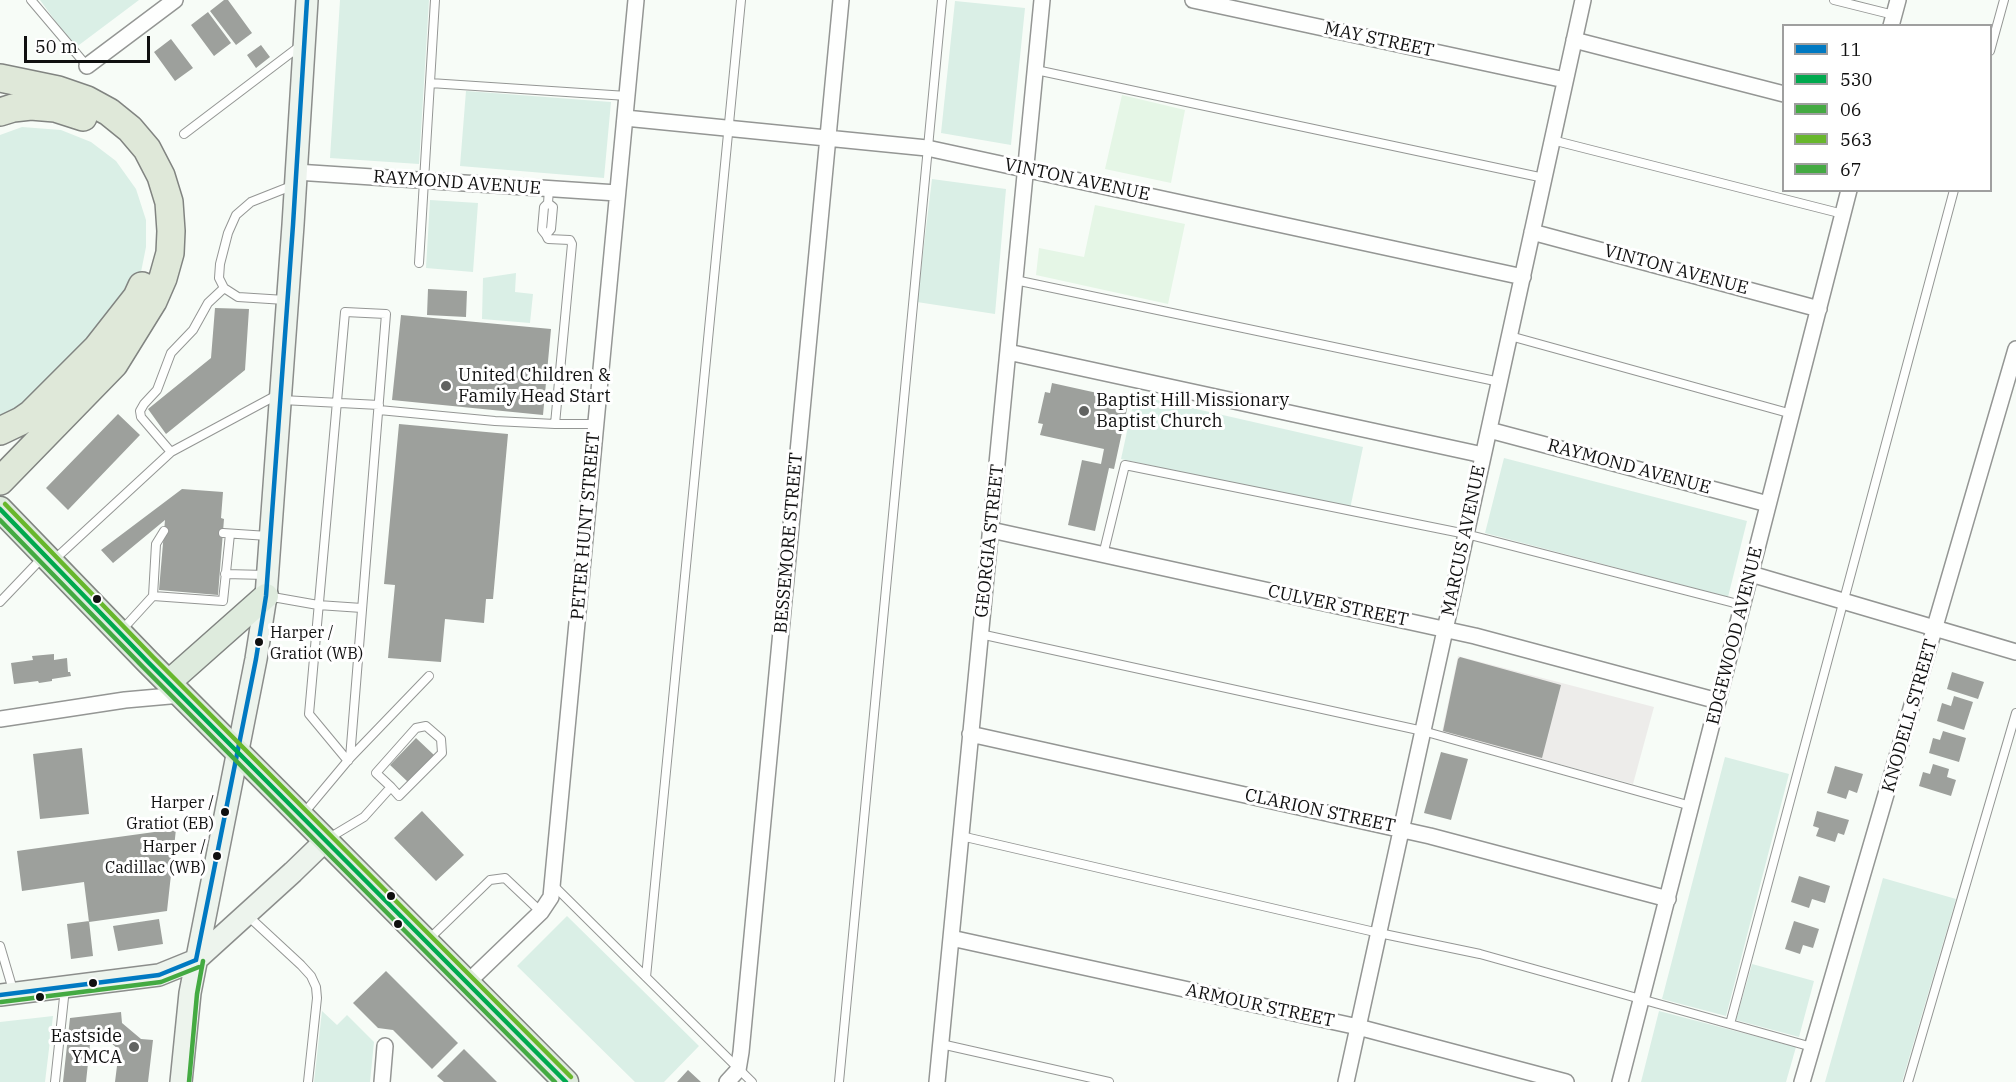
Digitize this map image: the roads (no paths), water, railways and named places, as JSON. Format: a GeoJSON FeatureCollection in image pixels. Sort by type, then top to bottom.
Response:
{"type":"FeatureCollection","features":[{"type":"Feature","properties":{"kind":"highway"},"geometry":{"type":"LineString","coordinates":[[0,78],[58,90],[87,100],[109,112],[130,129],[147,149],[161,176],[169,202],[171,231],[170,253],[163,278],[153,301],[114,364],[0,481]]}},
{"type":"Feature","properties":{"kind":"highway"},"geometry":{"type":"LineString","coordinates":[[0,112],[31,106],[55,108],[75,113],[95,122],[118,138],[136,160],[148,185],[155,213],[155,239],[148,270],[137,297],[97,348],[31,414],[11,427],[0,430]]}},
{"type":"Feature","properties":{"kind":"main road"},"geometry":{"type":"LineString","coordinates":[[0,509],[325,841],[566,1082]]}},
{"type":"Feature","properties":{"kind":"main road"},"geometry":{"type":"LineString","coordinates":[[175,688],[266,586]]}},
{"type":"Feature","properties":{"kind":"street"},"geometry":{"type":"LineString","coordinates":[[87,66],[175,0]]}},
{"type":"Feature","properties":{"kind":"street"},"geometry":{"type":"LineString","coordinates":[[181,1082],[190,993],[256,659],[266,586],[288,300],[307,0]]}},
{"type":"Feature","properties":{"kind":"street","name":"PETER HUNT STREET"},"geometry":{"type":"LineString","coordinates":[[467,983],[541,912],[551,897],[636,0]]}},
{"type":"Feature","properties":{"kind":"street","name":"BESSEMORE STREET"},"geometry":{"type":"LineString","coordinates":[[738,1070],[841,0]]}},
{"type":"Feature","properties":{"kind":"street","name":"GEORGIA STREET"},"geometry":{"type":"LineString","coordinates":[[937,1082],[1042,0]]}},
{"type":"Feature","properties":{"kind":"street","name":"MAY STREET"},"geometry":{"type":"LineString","coordinates":[[1193,0],[1565,80]]}},
{"type":"Feature","properties":{"kind":"street","name":"MARCUS AVENUE"},"geometry":{"type":"LineString","coordinates":[[1346,1082],[1583,0]]}},
{"type":"Feature","properties":{"kind":"street"},"geometry":{"type":"LineString","coordinates":[[1574,40],[1782,93]]}},
{"type":"Feature","properties":{"kind":"street","name":"VINTON AVENUE"},"geometry":{"type":"LineString","coordinates":[[625,118],[927,148],[1523,277]]}},
{"type":"Feature","properties":{"kind":"street","name":"RAYMOND AVENUE"},"geometry":{"type":"LineString","coordinates":[[296,178],[424,181],[549,196],[617,194]]}},
{"type":"Feature","properties":{"kind":"street","name":"EDGEWOOD AVENUE"},"geometry":{"type":"LineString","coordinates":[[1620,1082],[1848,192]]}},
{"type":"Feature","properties":{"kind":"street","name":"VINTON AVENUE"},"geometry":{"type":"LineString","coordinates":[[1532,232],[1819,309]]}},
{"type":"Feature","properties":{"kind":"street","name":"KNODELL STREET"},"geometry":{"type":"LineString","coordinates":[[1802,1082],[2016,349]]}},
{"type":"Feature","properties":{"kind":"street"},"geometry":{"type":"LineString","coordinates":[[1008,352],[1483,455]]}},
{"type":"Feature","properties":{"kind":"street","name":"RAYMOND AVENUE"},"geometry":{"type":"LineString","coordinates":[[1489,430],[1768,504]]}},
{"type":"Feature","properties":{"kind":"street","name":"CULVER STREET"},"geometry":{"type":"LineString","coordinates":[[991,530],[1445,630],[1718,701]]}},
{"type":"Feature","properties":{"kind":"street"},"geometry":{"type":"LineString","coordinates":[[1751,574],[2016,652]]}},
{"type":"Feature","properties":{"kind":"street"},"geometry":{"type":"LineString","coordinates":[[0,719],[125,700],[175,688]]}},
{"type":"Feature","properties":{"kind":"street","name":"CLARION STREET"},"geometry":{"type":"LineString","coordinates":[[970,734],[1402,829],[1668,899]]}},
{"type":"Feature","properties":{"kind":"street"},"geometry":{"type":"LineString","coordinates":[[7,994],[159,975],[196,960],[325,841]]}},
{"type":"Feature","properties":{"kind":"street","name":"ARMOUR STREET"},"geometry":{"type":"LineString","coordinates":[[951,938],[1358,1027],[1566,1082]]}},
{"type":"Feature","properties":{"kind":"street"},"geometry":{"type":"LineString","coordinates":[[382,1082],[386,1046]]}},
{"type":"Feature","properties":{"kind":"street"},"geometry":{"type":"LineString","coordinates":[[727,1082],[738,1070]]}},
{"type":"Feature","properties":{"kind":"lane"},"geometry":{"type":"LineString","coordinates":[[31,0],[87,66]]}},
{"type":"Feature","properties":{"kind":"lane"},"geometry":{"type":"LineString","coordinates":[[419,263],[435,0]]}},
{"type":"Feature","properties":{"kind":"lane"},"geometry":{"type":"LineString","coordinates":[[646,977],[741,0]]}},
{"type":"Feature","properties":{"kind":"lane"},"geometry":{"type":"LineString","coordinates":[[839,1082],[942,0]]}},
{"type":"Feature","properties":{"kind":"lane"},"geometry":{"type":"LineString","coordinates":[[1834,0],[1894,14]]}},
{"type":"Feature","properties":{"kind":"lane"},"geometry":{"type":"LineString","coordinates":[[1992,44],[2004,0]]}},
{"type":"Feature","properties":{"kind":"lane"},"geometry":{"type":"LineString","coordinates":[[184,134],[304,43]]}},
{"type":"Feature","properties":{"kind":"lane"},"geometry":{"type":"LineString","coordinates":[[1036,70],[1544,178]]}},
{"type":"Feature","properties":{"kind":"lane"},"geometry":{"type":"LineString","coordinates":[[430,83],[627,96]]}},
{"type":"Feature","properties":{"kind":"lane"},"geometry":{"type":"LineString","coordinates":[[1552,140],[1843,214]]}},
{"type":"Feature","properties":{"kind":"lane"},"geometry":{"type":"LineString","coordinates":[[288,300],[238,297],[224,288],[219,278],[228,233],[236,215],[251,202],[296,178]]}},
{"type":"Feature","properties":{"kind":"lane"},"geometry":{"type":"LineString","coordinates":[[1730,1024],[1953,192]]}},
{"type":"Feature","properties":{"kind":"lane"},"geometry":{"type":"LineString","coordinates":[[549,196],[544,207],[542,230],[548,239],[570,240],[572,244],[555,424]]}},
{"type":"Feature","properties":{"kind":"lane"},"geometry":{"type":"LineString","coordinates":[[1016,280],[1500,382]]}},
{"type":"Feature","properties":{"kind":"lane"},"geometry":{"type":"LineString","coordinates":[[171,452],[141,417],[140,411],[161,384],[171,353],[193,330],[208,303],[224,288]]}},
{"type":"Feature","properties":{"kind":"lane"},"geometry":{"type":"LineString","coordinates":[[345,312],[386,315],[349,760],[309,714],[345,312]]}},
{"type":"Feature","properties":{"kind":"lane"},"geometry":{"type":"LineString","coordinates":[[1510,336],[1792,414]]}},
{"type":"Feature","properties":{"kind":"lane"},"geometry":{"type":"LineString","coordinates":[[0,603],[48,558],[171,452],[281,396],[495,421],[596,424]]}},
{"type":"Feature","properties":{"kind":"lane"},"geometry":{"type":"LineString","coordinates":[[1103,555],[1125,465],[1466,534],[1742,605]]}},
{"type":"Feature","properties":{"kind":"lane"},"geometry":{"type":"LineString","coordinates":[[120,632],[153,596],[156,544],[164,531]]}},
{"type":"Feature","properties":{"kind":"lane"},"geometry":{"type":"LineString","coordinates":[[153,596],[200,596],[223,601],[227,533],[270,536]]}},
{"type":"Feature","properties":{"kind":"lane"},"geometry":{"type":"LineString","coordinates":[[225,573],[318,605],[362,608]]}},
{"type":"Feature","properties":{"kind":"lane"},"geometry":{"type":"LineString","coordinates":[[980,634],[1423,731],[1691,807]]}},
{"type":"Feature","properties":{"kind":"lane"},"geometry":{"type":"LineString","coordinates":[[301,816],[349,760],[429,676]]}},
{"type":"Feature","properties":{"kind":"lane"},"geometry":{"type":"LineString","coordinates":[[1908,1082],[2016,713]]}},
{"type":"Feature","properties":{"kind":"lane"},"geometry":{"type":"LineString","coordinates":[[426,726],[441,739],[442,753],[399,796],[391,787],[376,772],[416,728],[426,726]]}},
{"type":"Feature","properties":{"kind":"lane"},"geometry":{"type":"LineString","coordinates":[[325,841],[364,817],[391,787]]}},
{"type":"Feature","properties":{"kind":"lane"},"geometry":{"type":"LineString","coordinates":[[960,836],[1379,933],[1480,954],[1812,1047]]}},
{"type":"Feature","properties":{"kind":"lane"},"geometry":{"type":"LineString","coordinates":[[426,942],[490,880],[505,878],[541,912]]}},
{"type":"Feature","properties":{"kind":"lane"},"geometry":{"type":"LineString","coordinates":[[552,884],[752,1082]]}},
{"type":"Feature","properties":{"kind":"lane"},"geometry":{"type":"LineString","coordinates":[[247,915],[301,965],[311,976],[316,987],[317,998],[308,1082]]}},
{"type":"Feature","properties":{"kind":"lane"},"geometry":{"type":"LineString","coordinates":[[0,946],[7,994]]}},
{"type":"Feature","properties":{"kind":"lane"},"geometry":{"type":"LineString","coordinates":[[55,1082],[65,987]]}},
{"type":"Feature","properties":{"kind":"lane"},"geometry":{"type":"LineString","coordinates":[[940,1044],[1109,1082]]}},
{"type":"Feature","properties":{"kind":"place","name":"United Children & Family Head Start"},"geometry":{"type":"Point","coordinates":[446,386]}},
{"type":"Feature","properties":{"kind":"place","name":"Baptist Hill Missionary Baptist Church"},"geometry":{"type":"Point","coordinates":[1084,411]}},
{"type":"Feature","properties":{"kind":"place","name":"Harper / Gratiot (WB)"},"geometry":{"type":"Point","coordinates":[259,642]}},
{"type":"Feature","properties":{"kind":"place","name":"Harper / Gratiot (EB)"},"geometry":{"type":"Point","coordinates":[225,812]}},
{"type":"Feature","properties":{"kind":"place","name":"Harper / Cadillac (WB)"},"geometry":{"type":"Point","coordinates":[217,856]}},
{"type":"Feature","properties":{"kind":"place","name":"Eastside YMCA"},"geometry":{"type":"Point","coordinates":[134,1047]}}]}
